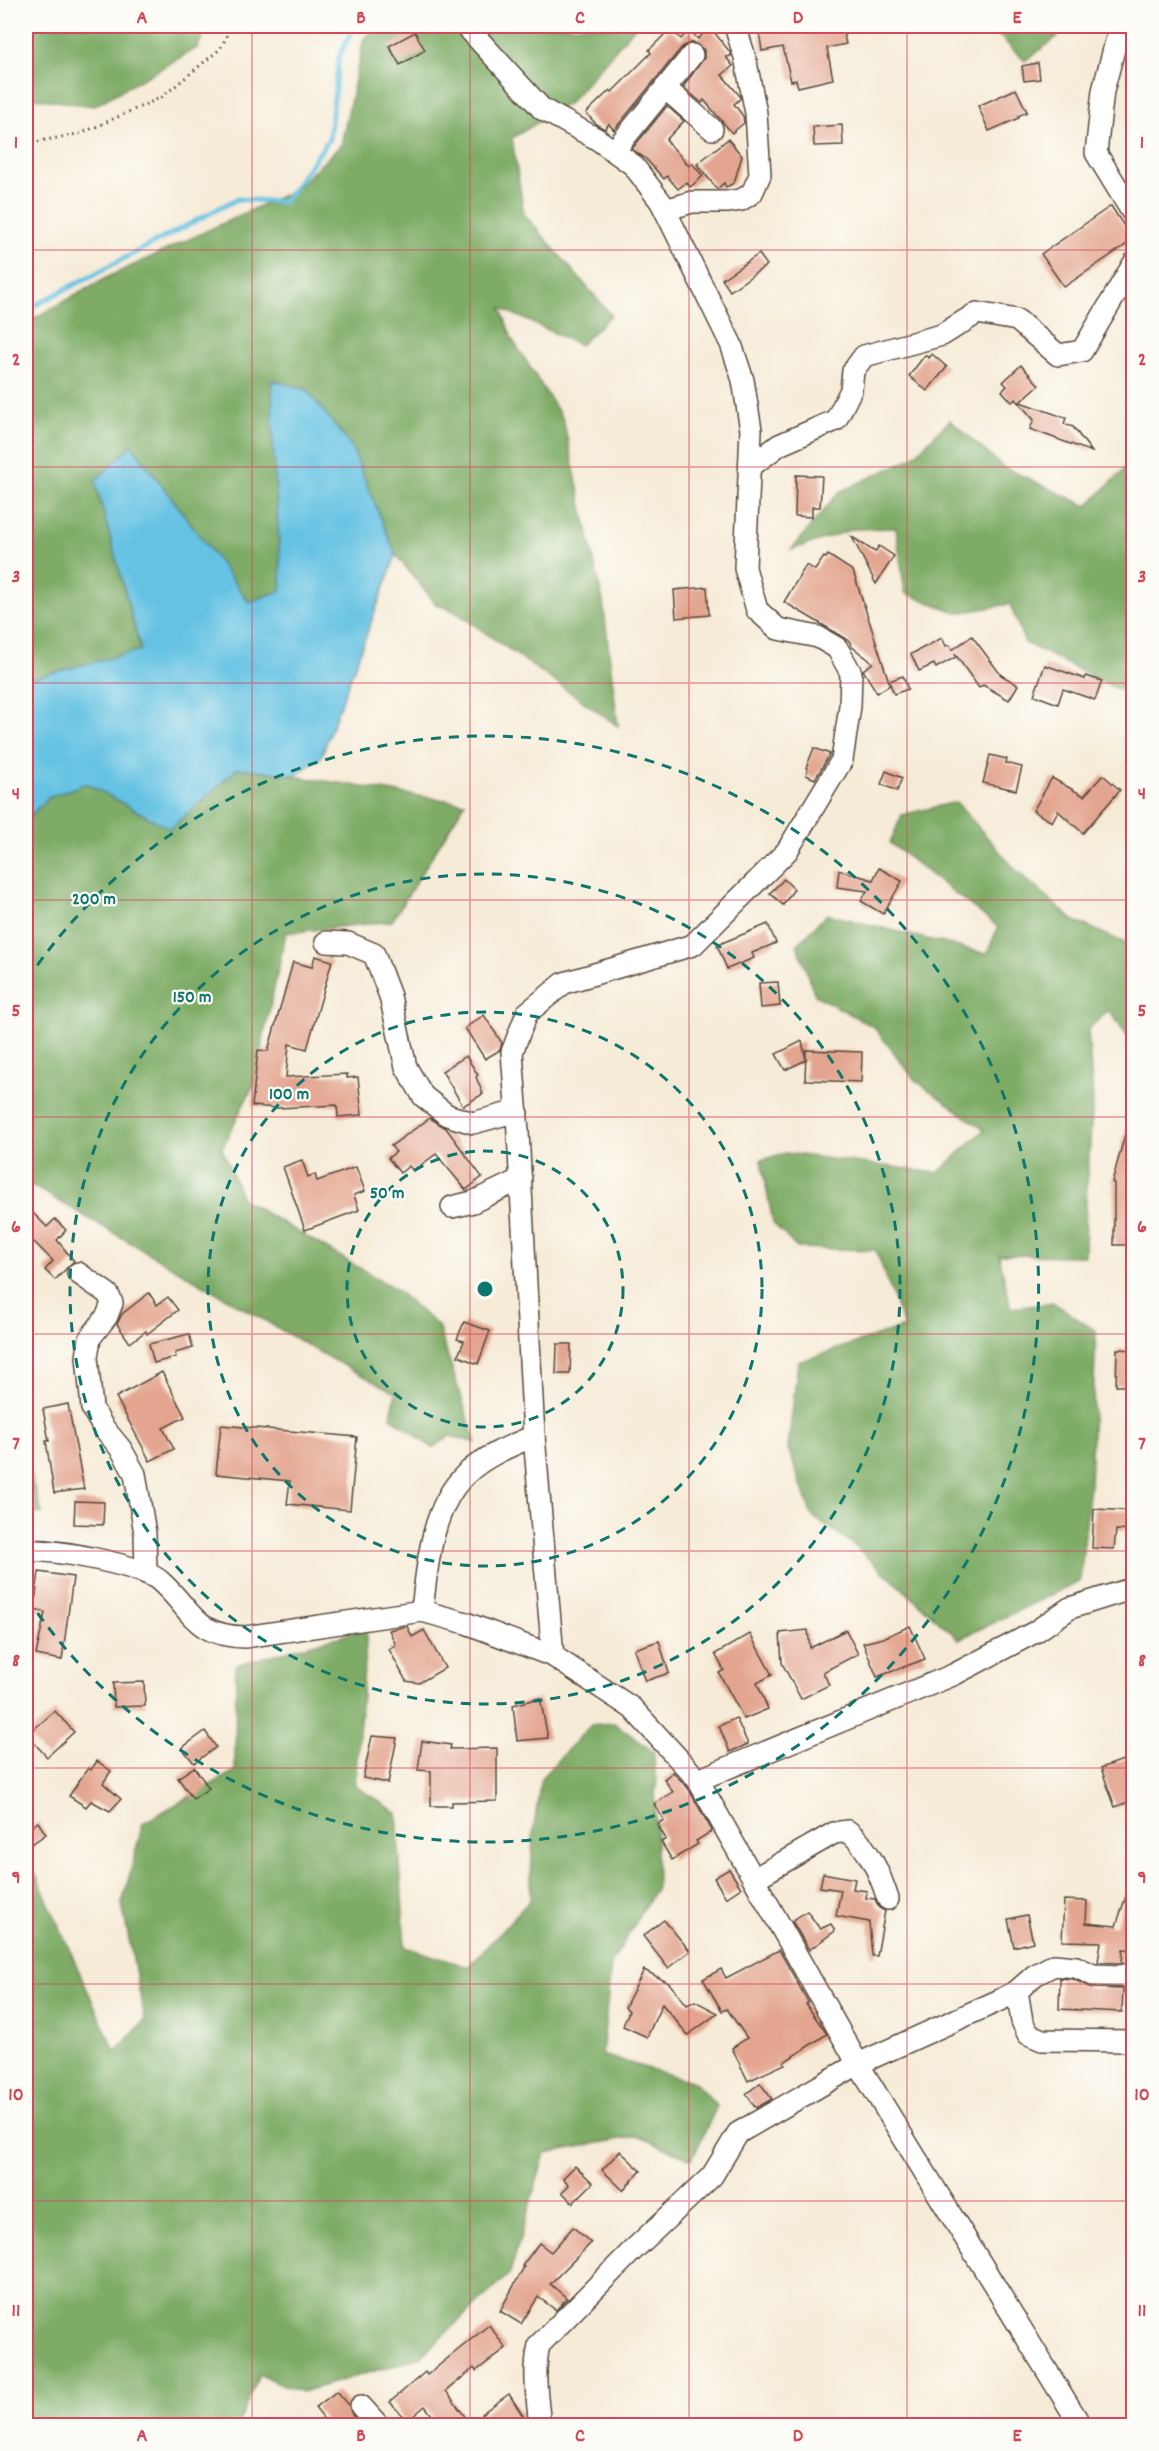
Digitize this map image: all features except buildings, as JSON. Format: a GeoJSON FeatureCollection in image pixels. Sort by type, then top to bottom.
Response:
{"type":"FeatureCollection","features":[{"type":"Feature","properties":{"kind":"street"},"geometry":{"type":"LineString","coordinates":[[466,26],[542,109],[597,139],[633,165],[665,210],[734,353],[743,380],[751,430],[745,568],[757,610],[778,629],[818,637],[837,648],[851,673],[850,706],[842,760],[787,851],[693,945],[564,983],[527,1013],[512,1052],[534,1436],[553,1656]]}},
{"type":"Feature","properties":{"kind":"street"},"geometry":{"type":"LineString","coordinates":[[665,210],[692,202],[741,200],[752,193],[760,175],[756,113],[745,57],[735,26]]}},
{"type":"Feature","properties":{"kind":"street"},"geometry":{"type":"LineString","coordinates":[[1120,26],[1103,91],[1096,153],[1134,215]]}},
{"type":"Feature","properties":{"kind":"street"},"geometry":{"type":"LineString","coordinates":[[614,151],[692,55]]}},
{"type":"Feature","properties":{"kind":"street"},"geometry":{"type":"LineString","coordinates":[[665,88],[712,129]]}},
{"type":"Feature","properties":{"kind":"street"},"geometry":{"type":"LineString","coordinates":[[750,467],[779,445],[836,420],[851,390],[853,371],[864,356],[942,335],[977,313],[1017,320],[1058,355],[1082,351],[1134,263]]}},
{"type":"Feature","properties":{"kind":"street"},"geometry":{"type":"LineString","coordinates":[[326,942],[348,944],[374,954],[390,996],[406,1067],[423,1096],[447,1115],[473,1123],[517,1111]]}},
{"type":"Feature","properties":{"kind":"street"},"geometry":{"type":"LineString","coordinates":[[452,1207],[473,1202],[521,1179]]}},
{"type":"Feature","properties":{"kind":"street"},"geometry":{"type":"LineString","coordinates":[[78,1273],[108,1294],[112,1303],[106,1316],[90,1338],[87,1357],[92,1408],[103,1427],[121,1449],[135,1474],[145,1533],[146,1572]]}},
{"type":"Feature","properties":{"kind":"street"},"geometry":{"type":"LineString","coordinates":[[422,1611],[429,1550],[444,1505],[465,1474],[501,1450],[534,1436]]}},
{"type":"Feature","properties":{"kind":"street"},"geometry":{"type":"LineString","coordinates":[[26,1551],[88,1558],[146,1572],[160,1581],[184,1609],[204,1627],[223,1636],[244,1637],[422,1611],[466,1623],[553,1656],[632,1708],[698,1780],[858,2064],[1081,2426]]}},
{"type":"Feature","properties":{"kind":"street"},"geometry":{"type":"LineString","coordinates":[[698,1780],[953,1675],[1035,1632],[1070,1608],[1134,1588]]}},
{"type":"Feature","properties":{"kind":"street"},"geometry":{"type":"LineString","coordinates":[[754,1879],[834,1833],[848,1831],[859,1839],[873,1862],[888,1899]]}},
{"type":"Feature","properties":{"kind":"street"},"geometry":{"type":"LineString","coordinates":[[540,2426],[536,2362],[539,2346],[632,2251],[712,2176],[738,2133],[858,2064],[1017,1991],[1035,1975],[1054,1965],[1076,1967],[1094,1975],[1121,1976],[1134,1973]]}},
{"type":"Feature","properties":{"kind":"street"},"geometry":{"type":"LineString","coordinates":[[1017,1991],[1022,2021],[1028,2034],[1042,2040],[1134,2041]]}},
{"type":"Feature","properties":{"kind":"street"},"geometry":{"type":"LineString","coordinates":[[361,2406],[379,2426]]}},
{"type":"Feature","properties":{"kind":"path"},"geometry":{"type":"LineString","coordinates":[[26,144],[82,133],[162,97],[220,49],[232,26]]}},
{"type":"Feature","properties":{"kind":"green space"},"geometry":{"type":"Polygon","coordinates":[[[26,26],[208,26],[197,48],[94,106],[26,97],[26,26]]]}},
{"type":"Feature","properties":{"kind":"green space"},"geometry":{"type":"Polygon","coordinates":[[[381,26],[636,26],[568,104],[512,138],[524,214],[611,315],[580,345],[501,308],[512,339],[563,419],[603,602],[618,726],[454,611],[436,604],[396,555],[351,446],[307,390],[273,380],[273,445],[282,590],[249,602],[132,445],[95,481],[141,650],[33,678],[26,673],[26,323],[106,278],[294,190],[341,145],[364,38],[381,26]]]}},
{"type":"Feature","properties":{"kind":"green space"},"geometry":{"type":"Polygon","coordinates":[[[989,26],[1071,26],[1025,61],[989,26]]]}},
{"type":"Feature","properties":{"kind":"green space"},"geometry":{"type":"Polygon","coordinates":[[[950,420],[1003,467],[1087,506],[1133,461],[1133,690],[1119,690],[1025,643],[1010,604],[958,613],[905,593],[896,528],[853,529],[791,550],[839,492],[912,458],[950,420]]]}},
{"type":"Feature","properties":{"kind":"green space"},"geometry":{"type":"Polygon","coordinates":[[[238,768],[465,803],[392,921],[286,933],[253,1086],[222,1148],[242,1199],[394,1288],[438,1326],[476,1443],[450,1436],[433,1448],[391,1417],[396,1393],[326,1356],[26,1182],[26,820],[48,798],[86,783],[170,829],[238,768]]]}},
{"type":"Feature","properties":{"kind":"green space"},"geometry":{"type":"Polygon","coordinates":[[[956,802],[1016,870],[1073,920],[1134,947],[1133,1043],[1109,1010],[1088,1029],[1093,1100],[1086,1199],[1085,1256],[999,1255],[1011,1308],[1054,1303],[1096,1331],[1090,1485],[1080,1581],[959,1639],[850,1542],[812,1516],[788,1448],[798,1362],[904,1327],[876,1250],[797,1248],[773,1223],[761,1160],[785,1153],[938,1173],[984,1130],[915,1080],[874,1027],[815,995],[797,945],[827,914],[987,954],[998,927],[890,843],[902,815],[956,802]]]}},
{"type":"Feature","properties":{"kind":"green space"},"geometry":{"type":"Polygon","coordinates":[[[26,1462],[42,1513],[26,1516],[26,1462]]]}},
{"type":"Feature","properties":{"kind":"green space"},"geometry":{"type":"Polygon","coordinates":[[[367,1629],[355,1786],[397,1813],[405,1947],[468,1967],[530,1900],[533,1835],[541,1778],[591,1725],[614,1723],[654,1752],[657,1777],[655,1794],[657,1887],[611,1964],[602,2055],[694,2082],[717,2106],[692,2159],[637,2136],[545,2153],[510,2273],[419,2358],[302,2392],[259,2375],[238,2425],[26,2425],[26,1857],[115,2052],[145,2020],[122,1904],[143,1823],[235,1771],[236,1665],[367,1629]]]}},
{"type":"Feature","properties":{"kind":"water"},"geometry":{"type":"Polygon","coordinates":[[[272,380],[307,390],[351,446],[396,555],[321,757],[296,775],[238,768],[170,829],[86,783],[48,798],[26,820],[26,673],[33,678],[141,650],[95,481],[132,445],[249,602],[282,590],[273,445],[272,380]]]}},
{"type":"Feature","properties":{"kind":"waterway"},"geometry":{"type":"LineString","coordinates":[[26,310],[237,199],[284,202],[329,139],[339,57],[354,26]]}}]}
